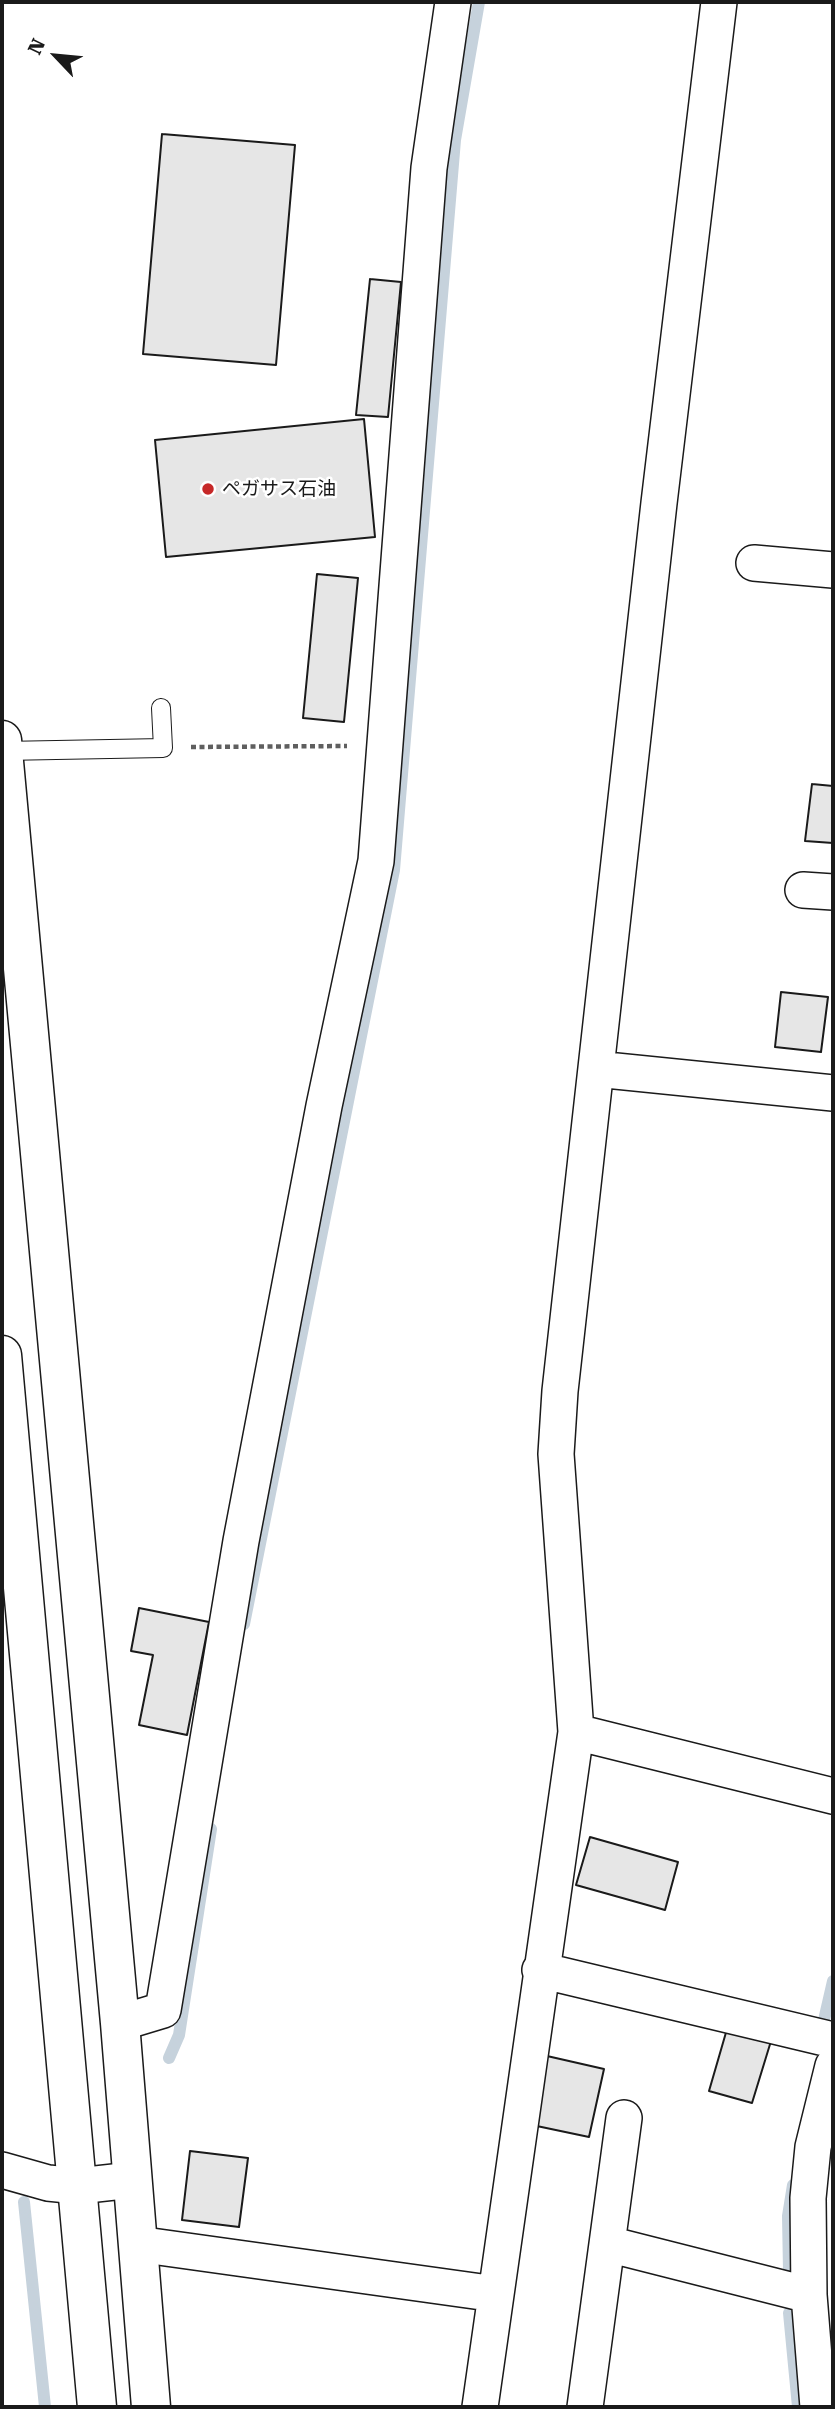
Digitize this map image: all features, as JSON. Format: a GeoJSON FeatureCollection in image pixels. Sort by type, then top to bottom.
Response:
{"type":"FeatureCollection","features":[{"type":"Feature","properties":{"kind":"street"},"geometry":{"type":"LineString","coordinates":[[120,2024],[163,2010],[241,1541],[324,1106],[376,861],[429,168],[453,2]]}},
{"type":"Feature","properties":{"kind":"street"},"geometry":{"type":"LineString","coordinates":[[480,2407],[540,1970],[576,1732],[556,1454],[560,1391],[719,2]]}},
{"type":"Feature","properties":{"kind":"street"},"geometry":{"type":"LineString","coordinates":[[754,563],[833,570]]}},
{"type":"Feature","properties":{"kind":"street"},"geometry":{"type":"LineString","coordinates":[[2,746],[120,2024],[151,2407]]}},
{"type":"Feature","properties":{"kind":"street"},"geometry":{"type":"LineString","coordinates":[[596,1069],[833,1093]]}},
{"type":"Feature","properties":{"kind":"street"},"geometry":{"type":"LineString","coordinates":[[2,1355],[97,2407]]}},
{"type":"Feature","properties":{"kind":"street"},"geometry":{"type":"LineString","coordinates":[[576,1732],[833,1796]]}},
{"type":"Feature","properties":{"kind":"street"},"geometry":{"type":"LineString","coordinates":[[540,1970],[833,2040]]}},
{"type":"Feature","properties":{"kind":"street"},"geometry":{"type":"LineString","coordinates":[[818,2407],[820,2220],[813,2147],[833,2066]]}},
{"type":"Feature","properties":{"kind":"street"},"geometry":{"type":"LineString","coordinates":[[585,2407],[624,2119]]}},
{"type":"Feature","properties":{"kind":"street"},"geometry":{"type":"LineString","coordinates":[[2,2170],[48,2183],[78,2186],[132,2180]]}},
{"type":"Feature","properties":{"kind":"street"},"geometry":{"type":"LineString","coordinates":[[137,2244],[496,2294]]}},
{"type":"Feature","properties":{"kind":"street"},"geometry":{"type":"LineString","coordinates":[[608,2244],[817,2308]]}},
{"type":"Feature","properties":{"kind":"lane"},"geometry":{"type":"LineString","coordinates":[[2,746],[163,748],[162,708]]}},
{"type":"Feature","properties":{"kind":"path"},"geometry":{"type":"LineString","coordinates":[[163,748],[386,747]]}},
{"type":"Feature","properties":{"kind":"building"},"geometry":{"type":"Polygon","coordinates":[[[162,134],[295,145],[276,365],[143,354],[162,134]]]}},
{"type":"Feature","properties":{"kind":"building"},"geometry":{"type":"Polygon","coordinates":[[[370,279],[401,282],[388,417],[356,415],[370,279]]]}},
{"type":"Feature","properties":{"kind":"building"},"geometry":{"type":"Polygon","coordinates":[[[364,419],[375,537],[166,557],[155,440],[364,419]]]}},
{"type":"Feature","properties":{"kind":"building"},"geometry":{"type":"Polygon","coordinates":[[[317,574],[358,578],[344,722],[303,718],[317,574]]]}},
{"type":"Feature","properties":{"kind":"building"},"geometry":{"type":"Polygon","coordinates":[[[812,784],[833,786],[833,843],[805,841],[812,784]]]}},
{"type":"Feature","properties":{"kind":"building"},"geometry":{"type":"Polygon","coordinates":[[[781,992],[828,997],[821,1052],[775,1047],[781,992]]]}},
{"type":"Feature","properties":{"kind":"building"},"geometry":{"type":"Polygon","coordinates":[[[139,1608],[209,1622],[187,1735],[139,1725],[153,1655],[131,1651],[139,1608]]]}},
{"type":"Feature","properties":{"kind":"building"},"geometry":{"type":"Polygon","coordinates":[[[590,1837],[678,1862],[665,1910],[576,1885],[590,1837]]]}},
{"type":"Feature","properties":{"kind":"building"},"geometry":{"type":"Polygon","coordinates":[[[727,2029],[771,2041],[752,2103],[709,2091],[727,2029]]]}},
{"type":"Feature","properties":{"kind":"building"},"geometry":{"type":"Polygon","coordinates":[[[547,2056],[604,2069],[589,2137],[532,2125],[547,2056]]]}},
{"type":"Feature","properties":{"kind":"building"},"geometry":{"type":"Polygon","coordinates":[[[190,2151],[248,2158],[239,2227],[182,2220],[190,2151]]]}},
{"type":"Feature","properties":{"kind":"waterway"},"geometry":{"type":"LineString","coordinates":[[244,1624],[394,870],[455,140],[479,2]]}},
{"type":"Feature","properties":{"kind":"waterway"},"geometry":{"type":"LineString","coordinates":[[169,2058],[179,2035],[211,1829]]}},
{"type":"Feature","properties":{"kind":"waterway"},"geometry":{"type":"LineString","coordinates":[[824,2020],[833,1981]]}},
{"type":"Feature","properties":{"kind":"waterway"},"geometry":{"type":"LineString","coordinates":[[789,2271],[788,2216],[793,2185]]}},
{"type":"Feature","properties":{"kind":"waterway"},"geometry":{"type":"LineString","coordinates":[[24,2202],[45,2407]]}},
{"type":"Feature","properties":{"kind":"waterway"},"geometry":{"type":"LineString","coordinates":[[789,2313],[798,2407]]}},
{"type":"Feature","properties":{"kind":"place","name":"ペガサス石油"},"geometry":{"type":"Point","coordinates":[208,489]}}]}
